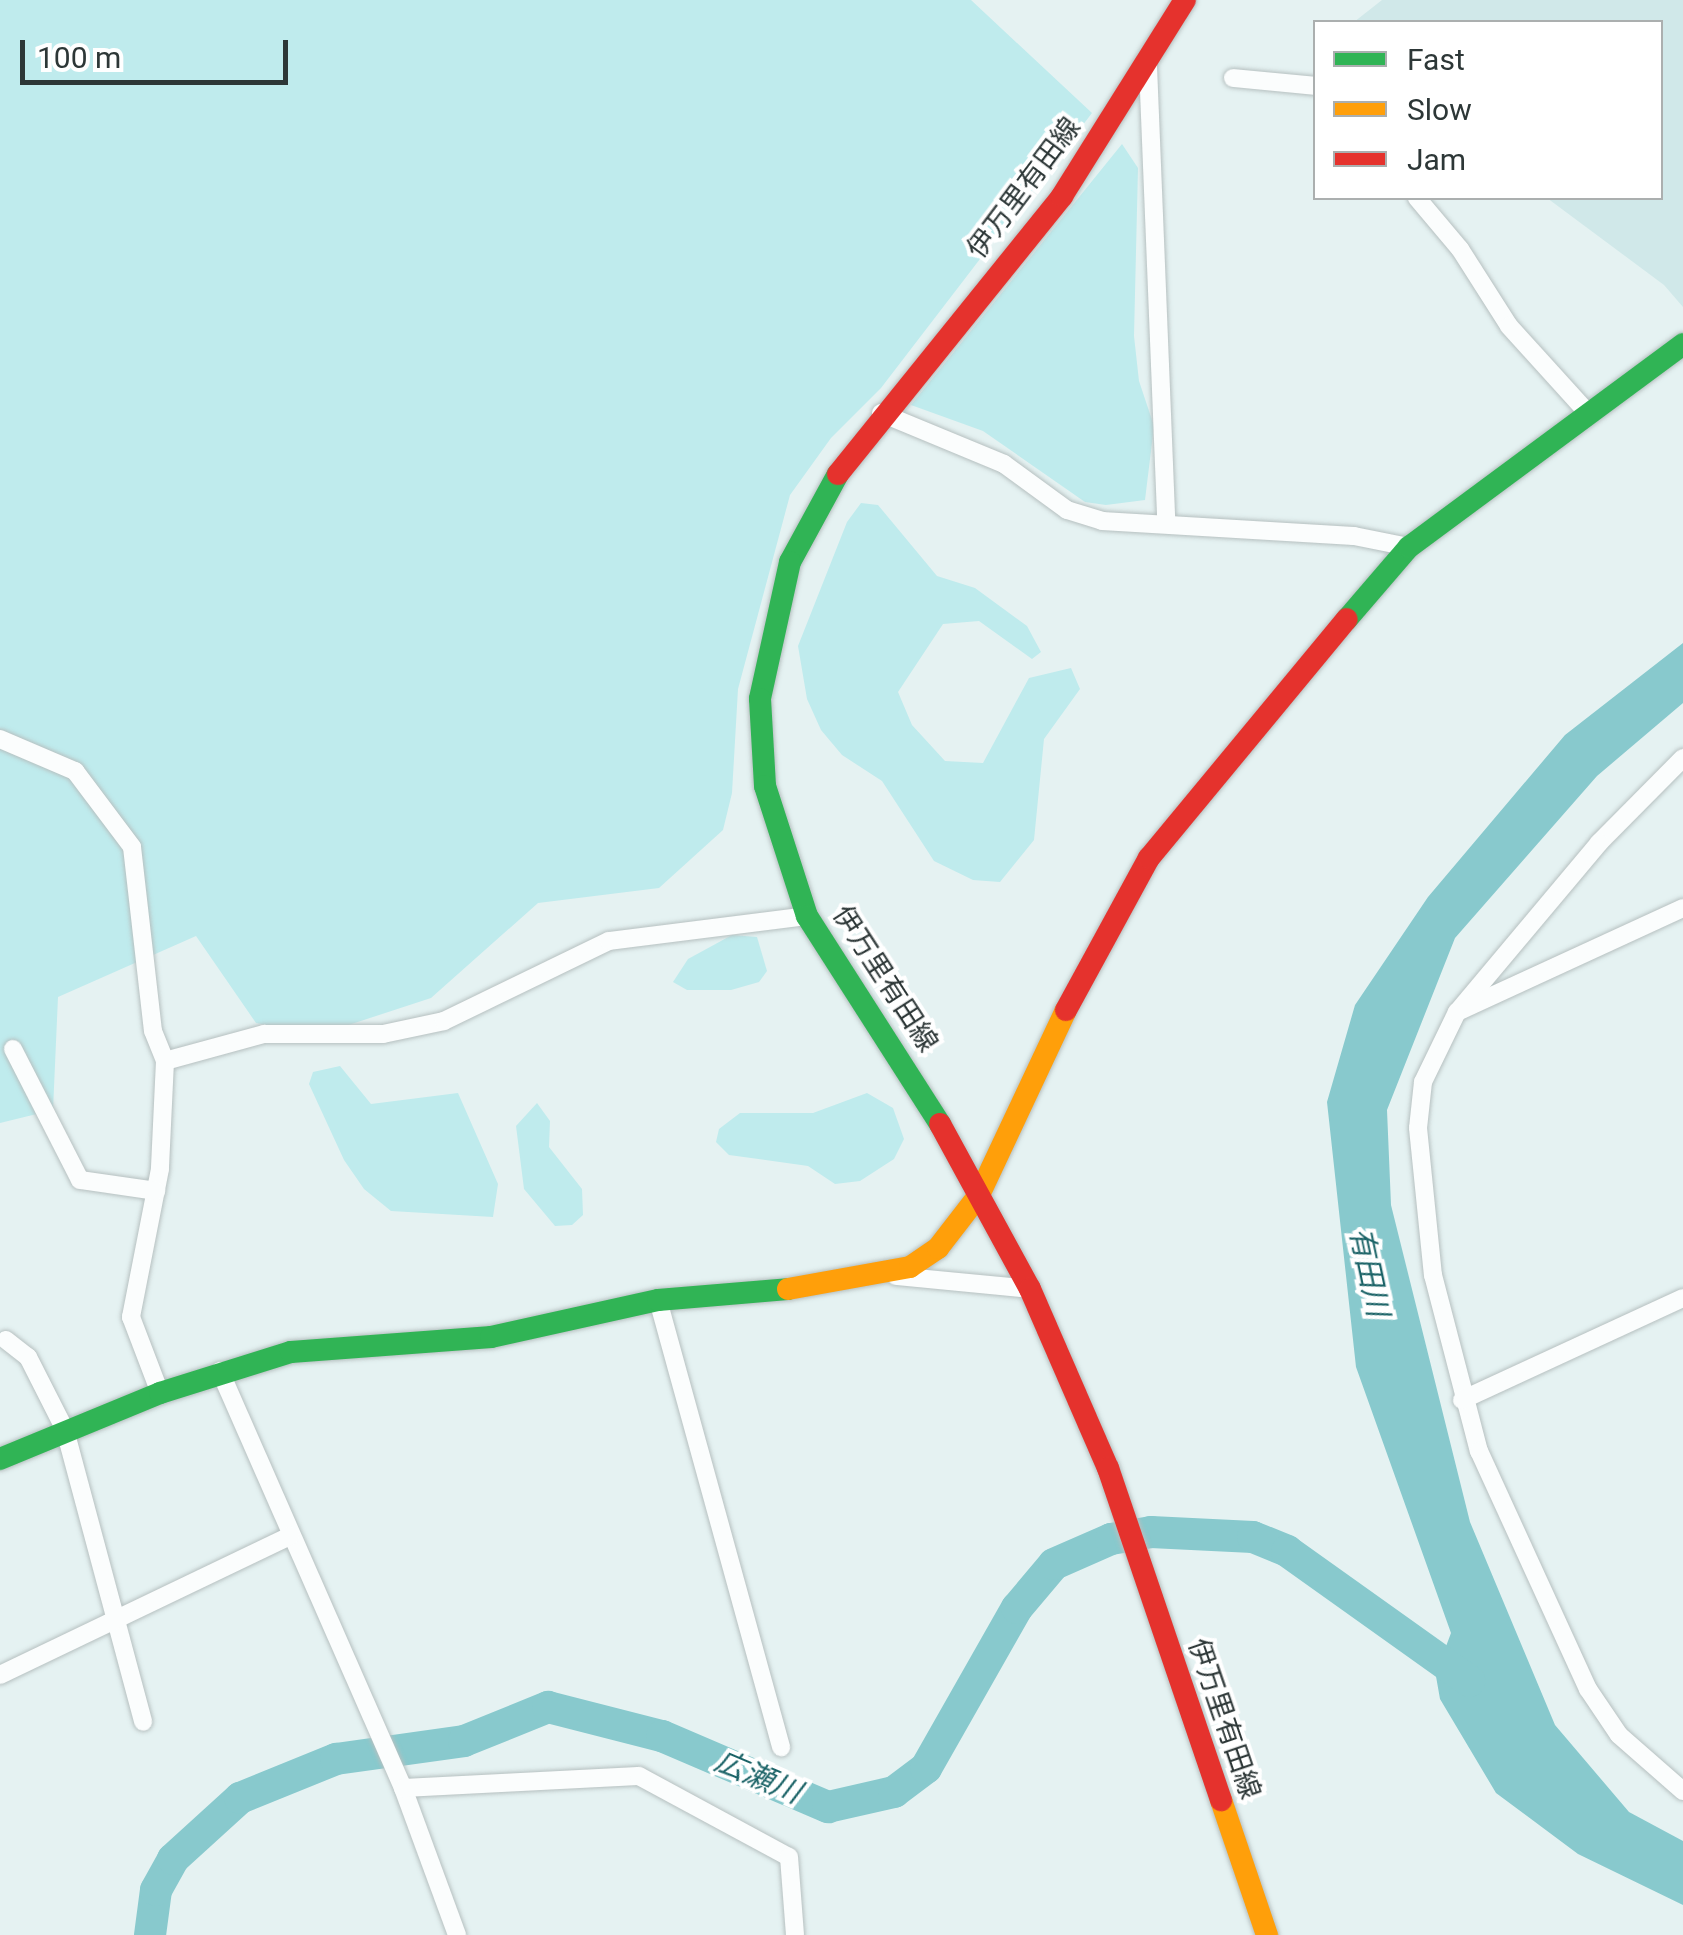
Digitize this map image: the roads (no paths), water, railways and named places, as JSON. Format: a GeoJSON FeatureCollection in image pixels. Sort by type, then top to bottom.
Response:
{"type":"FeatureCollection","features":[{"type":"Feature","properties":{"kind":"main road","name":"伊万里有田線"},"geometry":{"type":"LineString","coordinates":[[1185,0],[1148,66],[1062,196],[881,413],[822,496],[790,562],[760,699],[764,786],[807,916],[920,1087],[1030,1288],[1108,1468],[1267,1935]]}},
{"type":"Feature","properties":{"kind":"main road"},"geometry":{"type":"LineString","coordinates":[[0,1459],[160,1393],[220,1371],[291,1352],[491,1337],[658,1300],[876,1276],[910,1267],[938,1248],[979,1194],[1027,1083],[1149,858],[1409,547],[1683,344]]}},
{"type":"Feature","properties":{"kind":"street"},"geometry":{"type":"LineString","coordinates":[[1148,66],[1166,521]]}},
{"type":"Feature","properties":{"kind":"street"},"geometry":{"type":"LineString","coordinates":[[1233,78],[1313,86]]}},
{"type":"Feature","properties":{"kind":"street"},"geometry":{"type":"LineString","coordinates":[[1418,200],[1460,248],[1509,326],[1588,413]]}},
{"type":"Feature","properties":{"kind":"street"},"geometry":{"type":"LineString","coordinates":[[881,413],[1004,464],[1067,510],[1102,521],[1166,521],[1354,536],[1409,547]]}},
{"type":"Feature","properties":{"kind":"street"},"geometry":{"type":"LineString","coordinates":[[0,739],[75,771],[132,847],[153,1031],[164,1061],[156,1191],[132,1317],[160,1393]]}},
{"type":"Feature","properties":{"kind":"street"},"geometry":{"type":"LineString","coordinates":[[1683,758],[1599,843],[1457,1012],[1424,1082],[1418,1159],[1433,1275],[1462,1400],[1538,1591],[1588,1690],[1619,1735],[1683,1792]]}},
{"type":"Feature","properties":{"kind":"street"},"geometry":{"type":"LineString","coordinates":[[1457,1012],[1683,908]]}},
{"type":"Feature","properties":{"kind":"street"},"geometry":{"type":"LineString","coordinates":[[164,1061],[264,1034],[351,1036],[429,1024],[609,940],[807,916]]}},
{"type":"Feature","properties":{"kind":"street"},"geometry":{"type":"LineString","coordinates":[[13,1049],[80,1180],[156,1191]]}},
{"type":"Feature","properties":{"kind":"street"},"geometry":{"type":"LineString","coordinates":[[876,1276],[929,1275],[1030,1288]]}},
{"type":"Feature","properties":{"kind":"street"},"geometry":{"type":"LineString","coordinates":[[1462,1400],[1683,1298]]}},
{"type":"Feature","properties":{"kind":"street"},"geometry":{"type":"LineString","coordinates":[[658,1300],[782,1748]]}},
{"type":"Feature","properties":{"kind":"street"},"geometry":{"type":"LineString","coordinates":[[6,1340],[28,1357],[65,1430],[143,1722]]}},
{"type":"Feature","properties":{"kind":"street"},"geometry":{"type":"LineString","coordinates":[[220,1371],[403,1788],[457,1935]]}},
{"type":"Feature","properties":{"kind":"street"},"geometry":{"type":"LineString","coordinates":[[0,1675],[290,1536]]}},
{"type":"Feature","properties":{"kind":"street"},"geometry":{"type":"LineString","coordinates":[[403,1788],[639,1776],[790,1857],[795,1935]]}},
{"type":"Feature","properties":{"kind":"water","name":"有田川"},"geometry":{"type":"Polygon","coordinates":[[[1683,643],[1683,703],[1597,776],[1455,938],[1387,1110],[1391,1205],[1470,1522],[1555,1725],[1629,1812],[1683,1841],[1683,1905],[1578,1854],[1496,1793],[1440,1699],[1431,1648],[1445,1649],[1451,1633],[1356,1367],[1327,1102],[1355,1005],[1428,897],[1565,735],[1683,643]]]}},
{"type":"Feature","properties":{"kind":"waterway","name":"広瀬川"},"geometry":{"type":"LineString","coordinates":[[150,1935],[156,1890],[173,1859],[240,1798],[336,1759],[464,1741],[548,1707],[662,1736],[828,1807],[894,1792],[926,1768],[1017,1608],[1054,1564],[1111,1539],[1151,1532],[1253,1537],[1287,1551],[1469,1681]]}}]}
